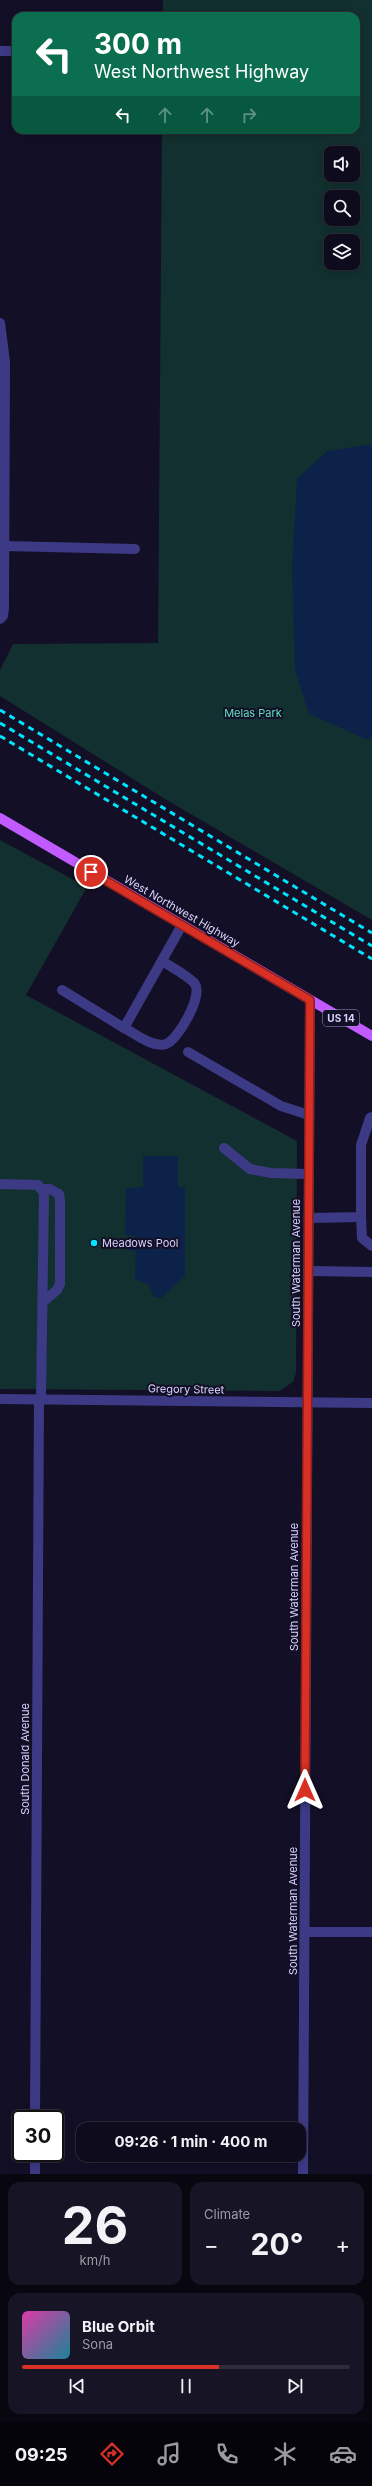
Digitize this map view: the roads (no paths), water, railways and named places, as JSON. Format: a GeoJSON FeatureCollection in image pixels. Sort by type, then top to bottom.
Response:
{"type":"FeatureCollection","features":[{"type":"Feature","properties":{"kind":"main road","name":"West Northwest Highway"},"geometry":{"type":"LineString","coordinates":[[0,818],[310,1000]]}},
{"type":"Feature","properties":{"kind":"main road","name":"US 14"},"geometry":{"type":"LineString","coordinates":[[310,1000],[372,1036]]}},
{"type":"Feature","properties":{"kind":"street"},"geometry":{"type":"LineString","coordinates":[[0,51],[12,52]]}},
{"type":"Feature","properties":{"kind":"street"},"geometry":{"type":"LineString","coordinates":[[0,323],[3,362],[2,424],[4,546],[4,608],[3,616],[0,619]]}},
{"type":"Feature","properties":{"kind":"street"},"geometry":{"type":"LineString","coordinates":[[4,546],[135,549]]}},
{"type":"Feature","properties":{"kind":"street"},"geometry":{"type":"LineString","coordinates":[[124,1028],[182,925]]}},
{"type":"Feature","properties":{"kind":"street"},"geometry":{"type":"LineString","coordinates":[[62,990],[153,1044],[166,1044],[175,1039],[196,1000],[197,992],[195,984],[162,961]]}},
{"type":"Feature","properties":{"kind":"street","name":"South Waterman Avenue"},"geometry":{"type":"LineString","coordinates":[[303,2174],[310,1000]]}},
{"type":"Feature","properties":{"kind":"street"},"geometry":{"type":"LineString","coordinates":[[188,1052],[281,1106],[309,1115]]}},
{"type":"Feature","properties":{"kind":"street"},"geometry":{"type":"LineString","coordinates":[[372,1117],[370,1118],[361,1146],[360,1217],[362,1238],[372,1246]]}},
{"type":"Feature","properties":{"kind":"street"},"geometry":{"type":"LineString","coordinates":[[224,1148],[250,1169],[271,1173],[309,1174]]}},
{"type":"Feature","properties":{"kind":"street"},"geometry":{"type":"LineString","coordinates":[[0,1184],[31,1184],[42,1189],[55,1191],[59,1194],[60,1284],[56,1290],[43,1302]]}},
{"type":"Feature","properties":{"kind":"street","name":"South Donald Avenue"},"geometry":{"type":"LineString","coordinates":[[35,2110],[40,1399],[45,1201],[42,1189]]}},
{"type":"Feature","properties":{"kind":"street"},"geometry":{"type":"LineString","coordinates":[[309,1218],[360,1217]]}},
{"type":"Feature","properties":{"kind":"street"},"geometry":{"type":"LineString","coordinates":[[308,1271],[372,1272]]}},
{"type":"Feature","properties":{"kind":"street","name":"Gregory Street"},"geometry":{"type":"LineString","coordinates":[[0,1399],[372,1402]]}},
{"type":"Feature","properties":{"kind":"street"},"geometry":{"type":"LineString","coordinates":[[305,1932],[372,1932]]}},
{"type":"Feature","properties":{"kind":"street"},"geometry":{"type":"LineString","coordinates":[[35,2162],[35,2174]]}},
{"type":"Feature","properties":{"kind":"water"},"geometry":{"type":"Polygon","coordinates":[[[372,444],[372,739],[366,739],[309,714],[295,670],[292,567],[297,479],[327,451],[372,444]]]}},
{"type":"Feature","properties":{"kind":"water"},"geometry":{"type":"Polygon","coordinates":[[[143,1156],[178,1156],[178,1187],[185,1188],[185,1276],[161,1298],[154,1297],[149,1285],[135,1279],[136,1251],[130,1251],[128,1248],[136,1240],[135,1236],[125,1235],[126,1188],[143,1187],[143,1156]]]}},
{"type":"Feature","properties":{"kind":"railway"},"geometry":{"type":"LineString","coordinates":[[0,710],[372,933]]}},
{"type":"Feature","properties":{"kind":"railway"},"geometry":{"type":"LineString","coordinates":[[0,723],[372,946]]}},
{"type":"Feature","properties":{"kind":"railway"},"geometry":{"type":"LineString","coordinates":[[0,736],[372,959]]}},
{"type":"Feature","properties":{"kind":"place","name":"Meadows Pool"},"geometry":{"type":"Point","coordinates":[94,1243]}},
{"type":"Feature","properties":{"kind":"park label","name":"Melas Park"},"geometry":{"type":"Point","coordinates":[253,713]}}]}
